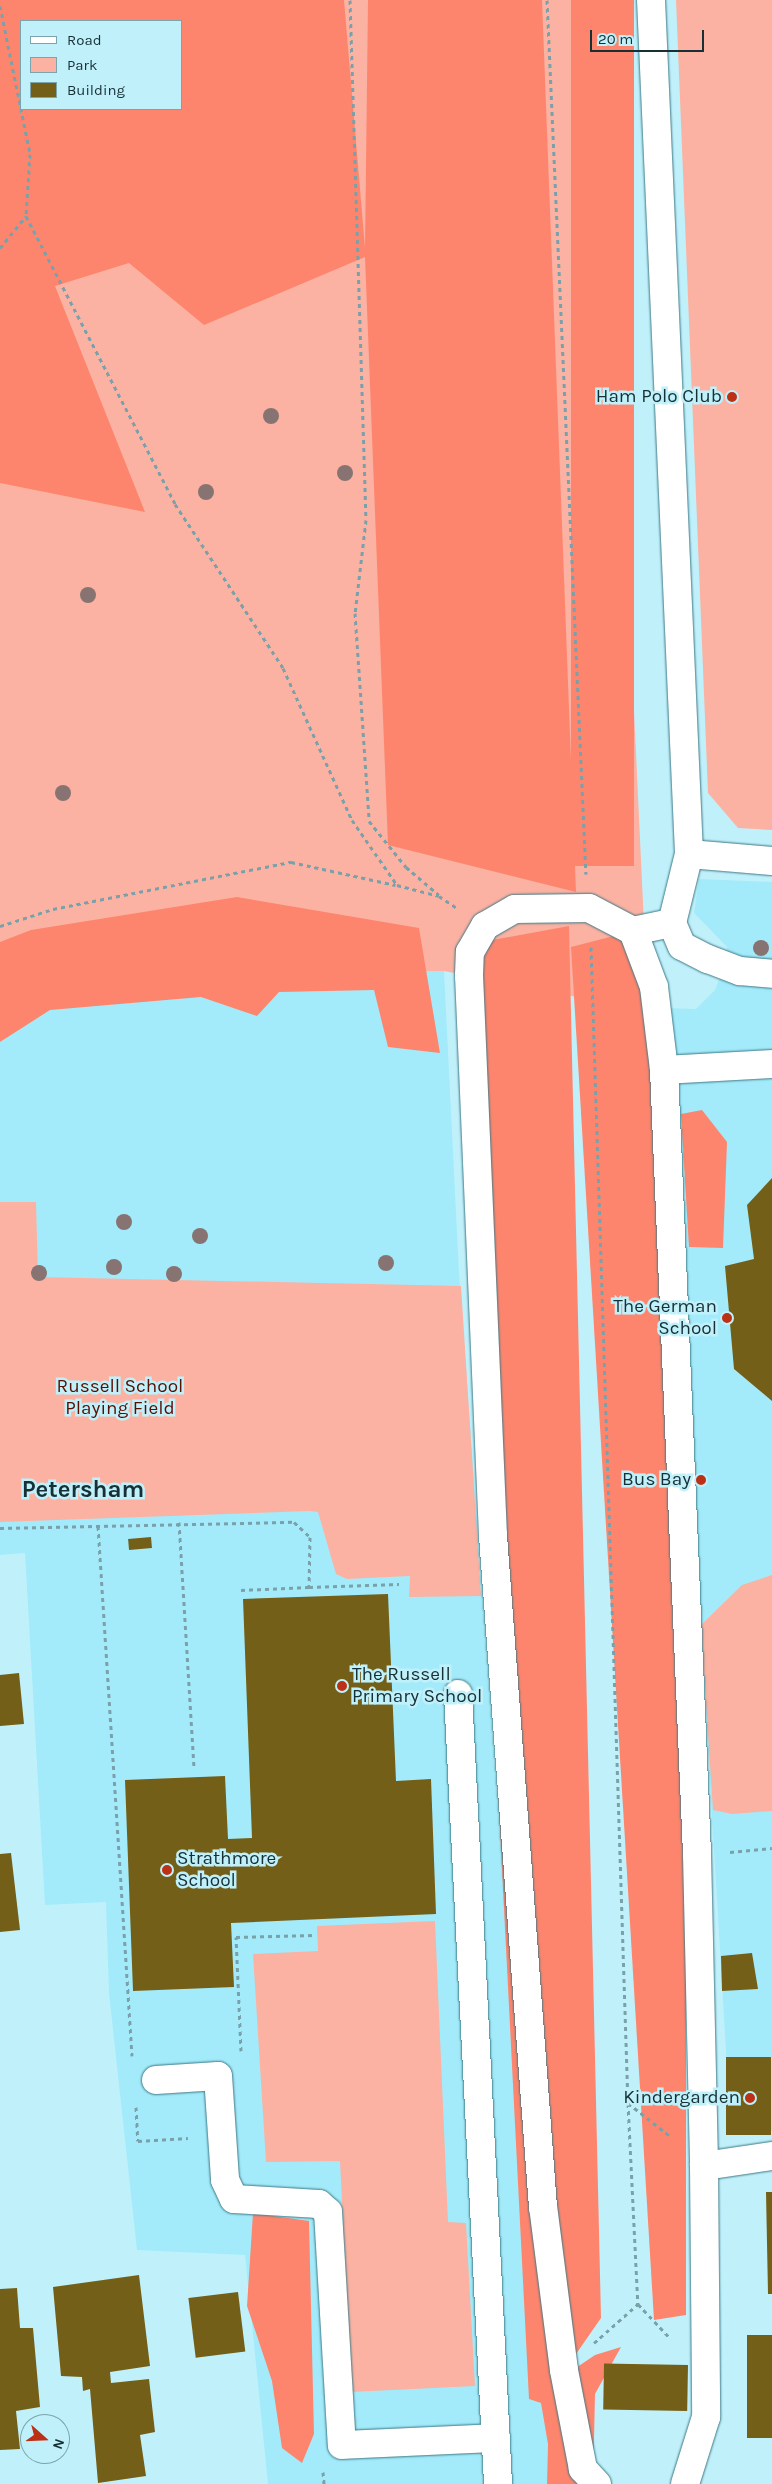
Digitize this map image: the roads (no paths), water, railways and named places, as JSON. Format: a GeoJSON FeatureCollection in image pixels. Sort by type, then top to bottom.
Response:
{"type":"FeatureCollection","features":[{"type":"Feature","properties":{"kind":"street"},"geometry":{"type":"LineString","coordinates":[[651,0],[689,854],[672,923],[682,946],[708,959],[740,971],[772,974]]}},
{"type":"Feature","properties":{"kind":"street"},"geometry":{"type":"LineString","coordinates":[[689,854],[772,861]]}},
{"type":"Feature","properties":{"kind":"street"},"geometry":{"type":"LineString","coordinates":[[597,2484],[583,2469],[564,2370],[543,2207],[493,1536],[469,976],[470,952],[485,926],[515,909],[590,908],[633,931],[672,923]]}},
{"type":"Feature","properties":{"kind":"street"},"geometry":{"type":"LineString","coordinates":[[633,931],[654,987],[664,1070],[697,1854],[704,2166],[706,2417],[685,2484]]}},
{"type":"Feature","properties":{"kind":"street"},"geometry":{"type":"LineString","coordinates":[[664,1070],[772,1064]]}},
{"type":"Feature","properties":{"kind":"street"},"geometry":{"type":"LineString","coordinates":[[458,1694],[498,2484]]}},
{"type":"Feature","properties":{"kind":"street"},"geometry":{"type":"LineString","coordinates":[[156,2080],[218,2076],[225,2180],[234,2199],[319,2204],[328,2212],[342,2445],[496,2438]]}},
{"type":"Feature","properties":{"kind":"street"},"geometry":{"type":"LineString","coordinates":[[704,2166],[772,2156]]}},
{"type":"Feature","properties":{"kind":"place","name":"Ham Polo Club"},"geometry":{"type":"Point","coordinates":[732,397]}},
{"type":"Feature","properties":{"kind":"place","name":"The German School"},"geometry":{"type":"Point","coordinates":[727,1318]}},
{"type":"Feature","properties":{"kind":"place","name":"Bus Bay"},"geometry":{"type":"Point","coordinates":[701,1480]}},
{"type":"Feature","properties":{"kind":"place","name":"The Russell Primary School"},"geometry":{"type":"Point","coordinates":[342,1686]}},
{"type":"Feature","properties":{"kind":"place","name":"Strathmore School"},"geometry":{"type":"Point","coordinates":[167,1870]}},
{"type":"Feature","properties":{"kind":"place","name":"Kindergarden"},"geometry":{"type":"Point","coordinates":[750,2098]}},
{"type":"Feature","properties":{"kind":"district","name":"Petersham"},"geometry":{"type":"Point","coordinates":[83,1490]}},
{"type":"Feature","properties":{"kind":"park label","name":"Russell School Playing Field"},"geometry":{"type":"Point","coordinates":[120,1398]}}]}
